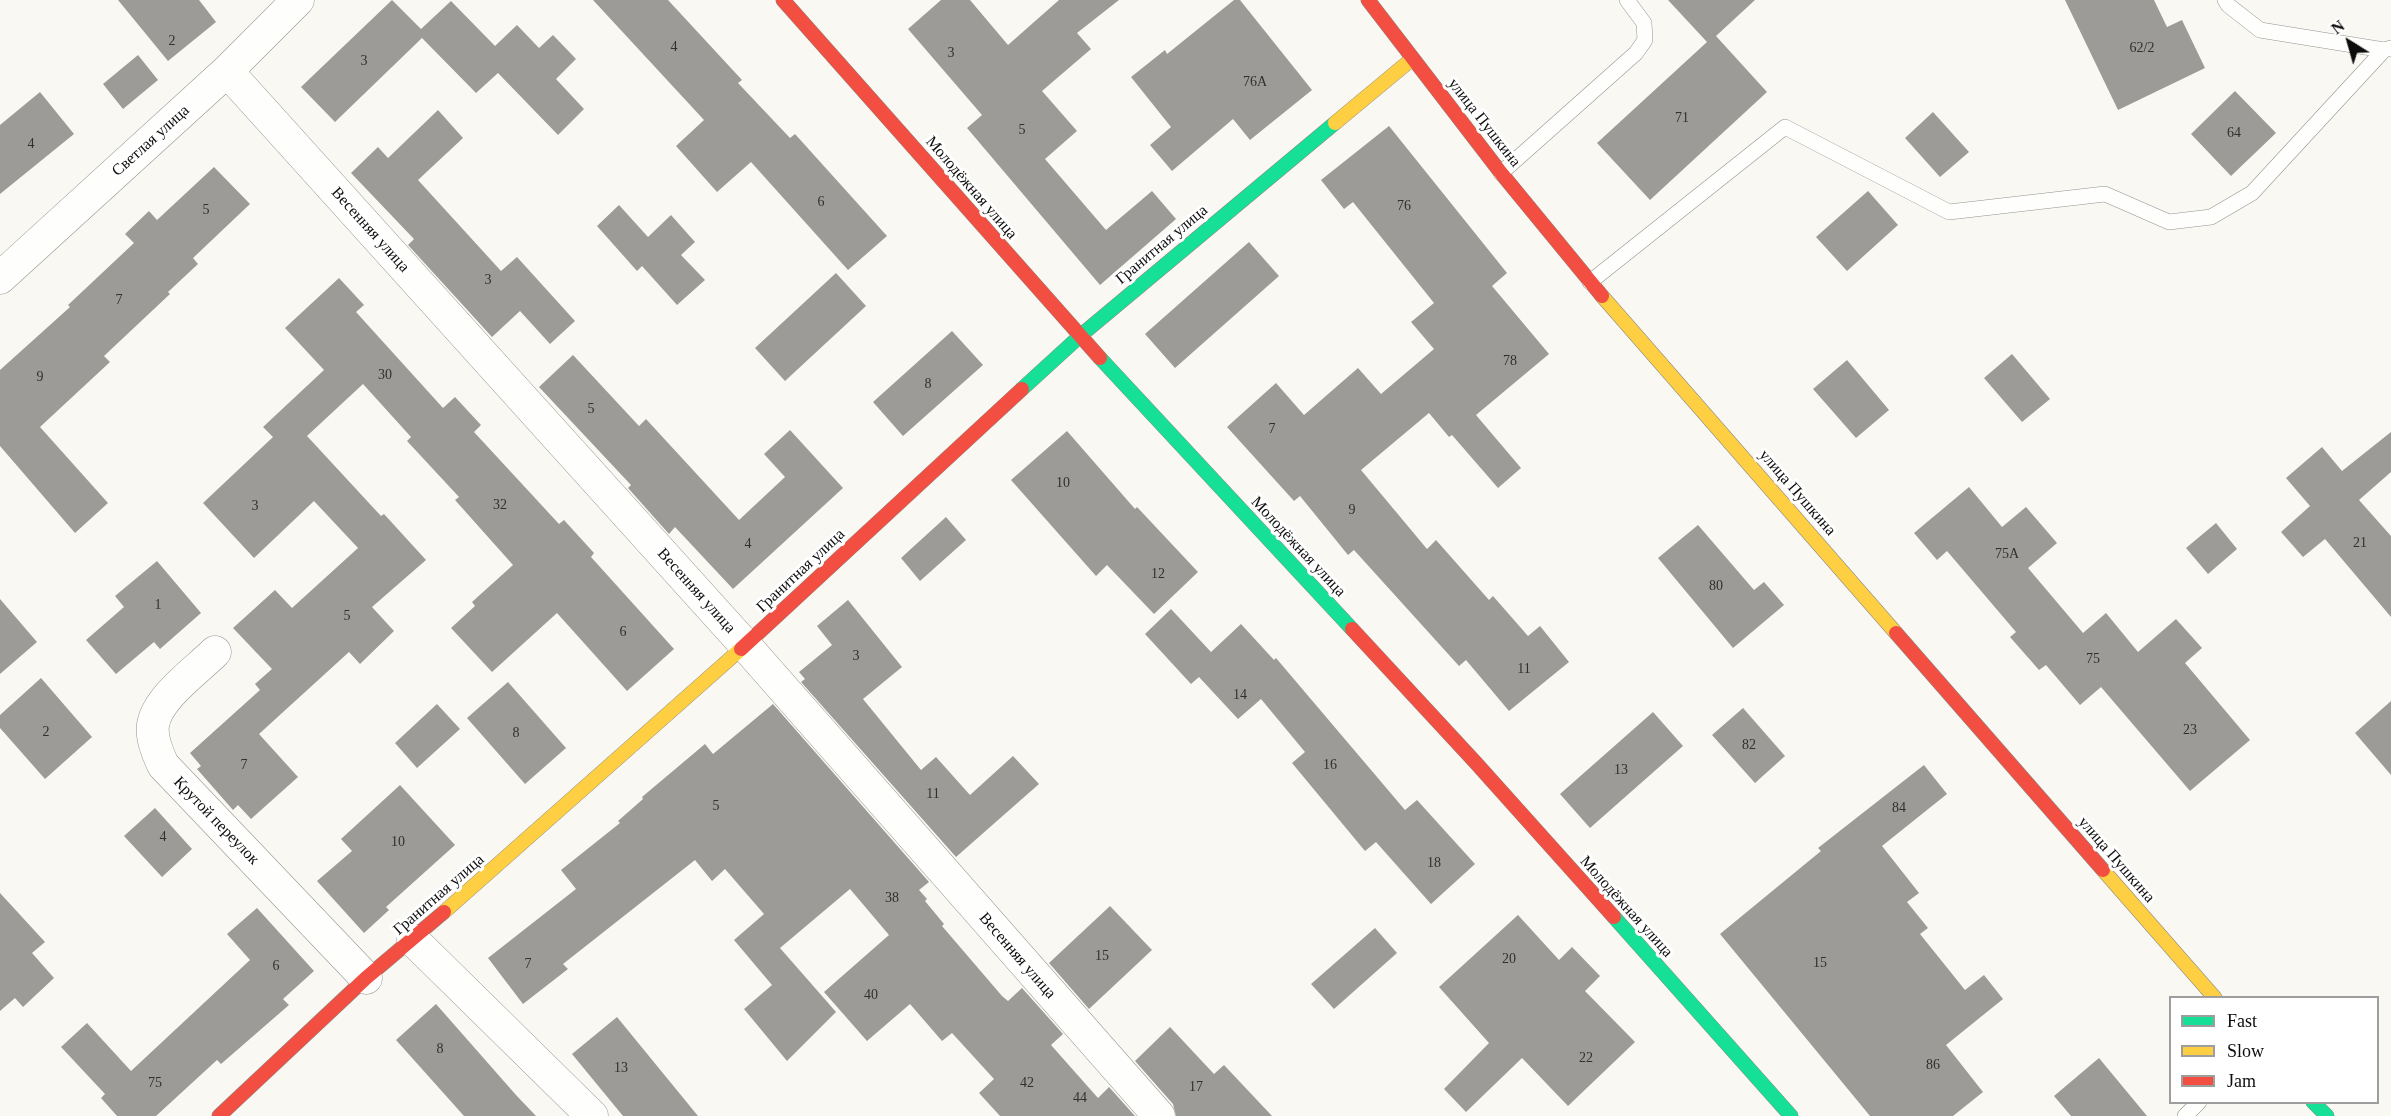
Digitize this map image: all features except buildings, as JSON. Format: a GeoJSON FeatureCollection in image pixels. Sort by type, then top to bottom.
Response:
{"type":"FeatureCollection","features":[{"type":"Feature","properties":{"kind":"street","name":"Светлая улица"},"geometry":{"type":"LineString","coordinates":[[0,278],[227,71],[298,0]]}},
{"type":"Feature","properties":{"kind":"street","name":"Молодёжная улица"},"geometry":{"type":"LineString","coordinates":[[783,0],[1080,336],[1476,763],[1791,1116]]}},
{"type":"Feature","properties":{"kind":"street","name":"улица Пушкина"},"geometry":{"type":"LineString","coordinates":[[1368,0],[1412,59],[1590,282],[2213,996]]}},
{"type":"Feature","properties":{"kind":"street","name":"Гранитная улица"},"geometry":{"type":"LineString","coordinates":[[219,1116],[366,978],[413,940],[745,645],[1080,336],[1412,59]]}},
{"type":"Feature","properties":{"kind":"street","name":"Весенняя улица"},"geometry":{"type":"LineString","coordinates":[[227,71],[745,645],[1159,1116]]}},
{"type":"Feature","properties":{"kind":"street","name":"Крутой переулок"},"geometry":{"type":"LineString","coordinates":[[215,652],[160,705],[152,726],[156,747],[163,765],[366,978]]}},
{"type":"Feature","properties":{"kind":"street"},"geometry":{"type":"LineString","coordinates":[[413,940],[592,1116]]}},
{"type":"Feature","properties":{"kind":"street"},"geometry":{"type":"LineString","coordinates":[[2315,1104],[2327,1116]]}},
{"type":"Feature","properties":{"kind":"lane"},"geometry":{"type":"LineString","coordinates":[[1501,172],[1636,53],[1645,40],[1644,22],[1627,0]]}},
{"type":"Feature","properties":{"kind":"lane"},"geometry":{"type":"LineString","coordinates":[[2225,0],[2228,5],[2260,30],[2387,49]]}},
{"type":"Feature","properties":{"kind":"lane"},"geometry":{"type":"LineString","coordinates":[[1590,282],[1785,127],[1949,212],[2105,194],[2169,222],[2211,217],[2252,193],[2387,49]]}},
{"type":"Feature","properties":{"kind":"lane"},"geometry":{"type":"LineString","coordinates":[[2186,1116],[2197,1104]]}},
{"type":"Feature","properties":{"kind":"traffic: fast"},"geometry":{"type":"LineString","coordinates":[[1022,389],[1080,336],[1335,123]]}},
{"type":"Feature","properties":{"kind":"traffic: fast"},"geometry":{"type":"LineString","coordinates":[[1100,358],[1352,629]]}},
{"type":"Feature","properties":{"kind":"traffic: fast"},"geometry":{"type":"LineString","coordinates":[[1614,917],[1791,1116]]}},
{"type":"Feature","properties":{"kind":"traffic: fast"},"geometry":{"type":"LineString","coordinates":[[2315,1104],[2327,1116]]}},
{"type":"Feature","properties":{"kind":"traffic: slow"},"geometry":{"type":"LineString","coordinates":[[1335,123],[1412,59]]}},
{"type":"Feature","properties":{"kind":"traffic: slow"},"geometry":{"type":"LineString","coordinates":[[1602,296],[1896,633]]}},
{"type":"Feature","properties":{"kind":"traffic: slow"},"geometry":{"type":"LineString","coordinates":[[444,912],[741,649]]}},
{"type":"Feature","properties":{"kind":"traffic: slow"},"geometry":{"type":"LineString","coordinates":[[2103,870],[2213,996]]}},
{"type":"Feature","properties":{"kind":"traffic: jam"},"geometry":{"type":"LineString","coordinates":[[783,0],[1100,358]]}},
{"type":"Feature","properties":{"kind":"traffic: jam"},"geometry":{"type":"LineString","coordinates":[[1368,0],[1501,173],[1602,296]]}},
{"type":"Feature","properties":{"kind":"traffic: jam"},"geometry":{"type":"LineString","coordinates":[[741,649],[1022,389]]}},
{"type":"Feature","properties":{"kind":"traffic: jam"},"geometry":{"type":"LineString","coordinates":[[1352,629],[1614,917]]}},
{"type":"Feature","properties":{"kind":"traffic: jam"},"geometry":{"type":"LineString","coordinates":[[1896,633],[2103,870]]}},
{"type":"Feature","properties":{"kind":"traffic: jam"},"geometry":{"type":"LineString","coordinates":[[219,1116],[366,978],[444,912]]}}]}
